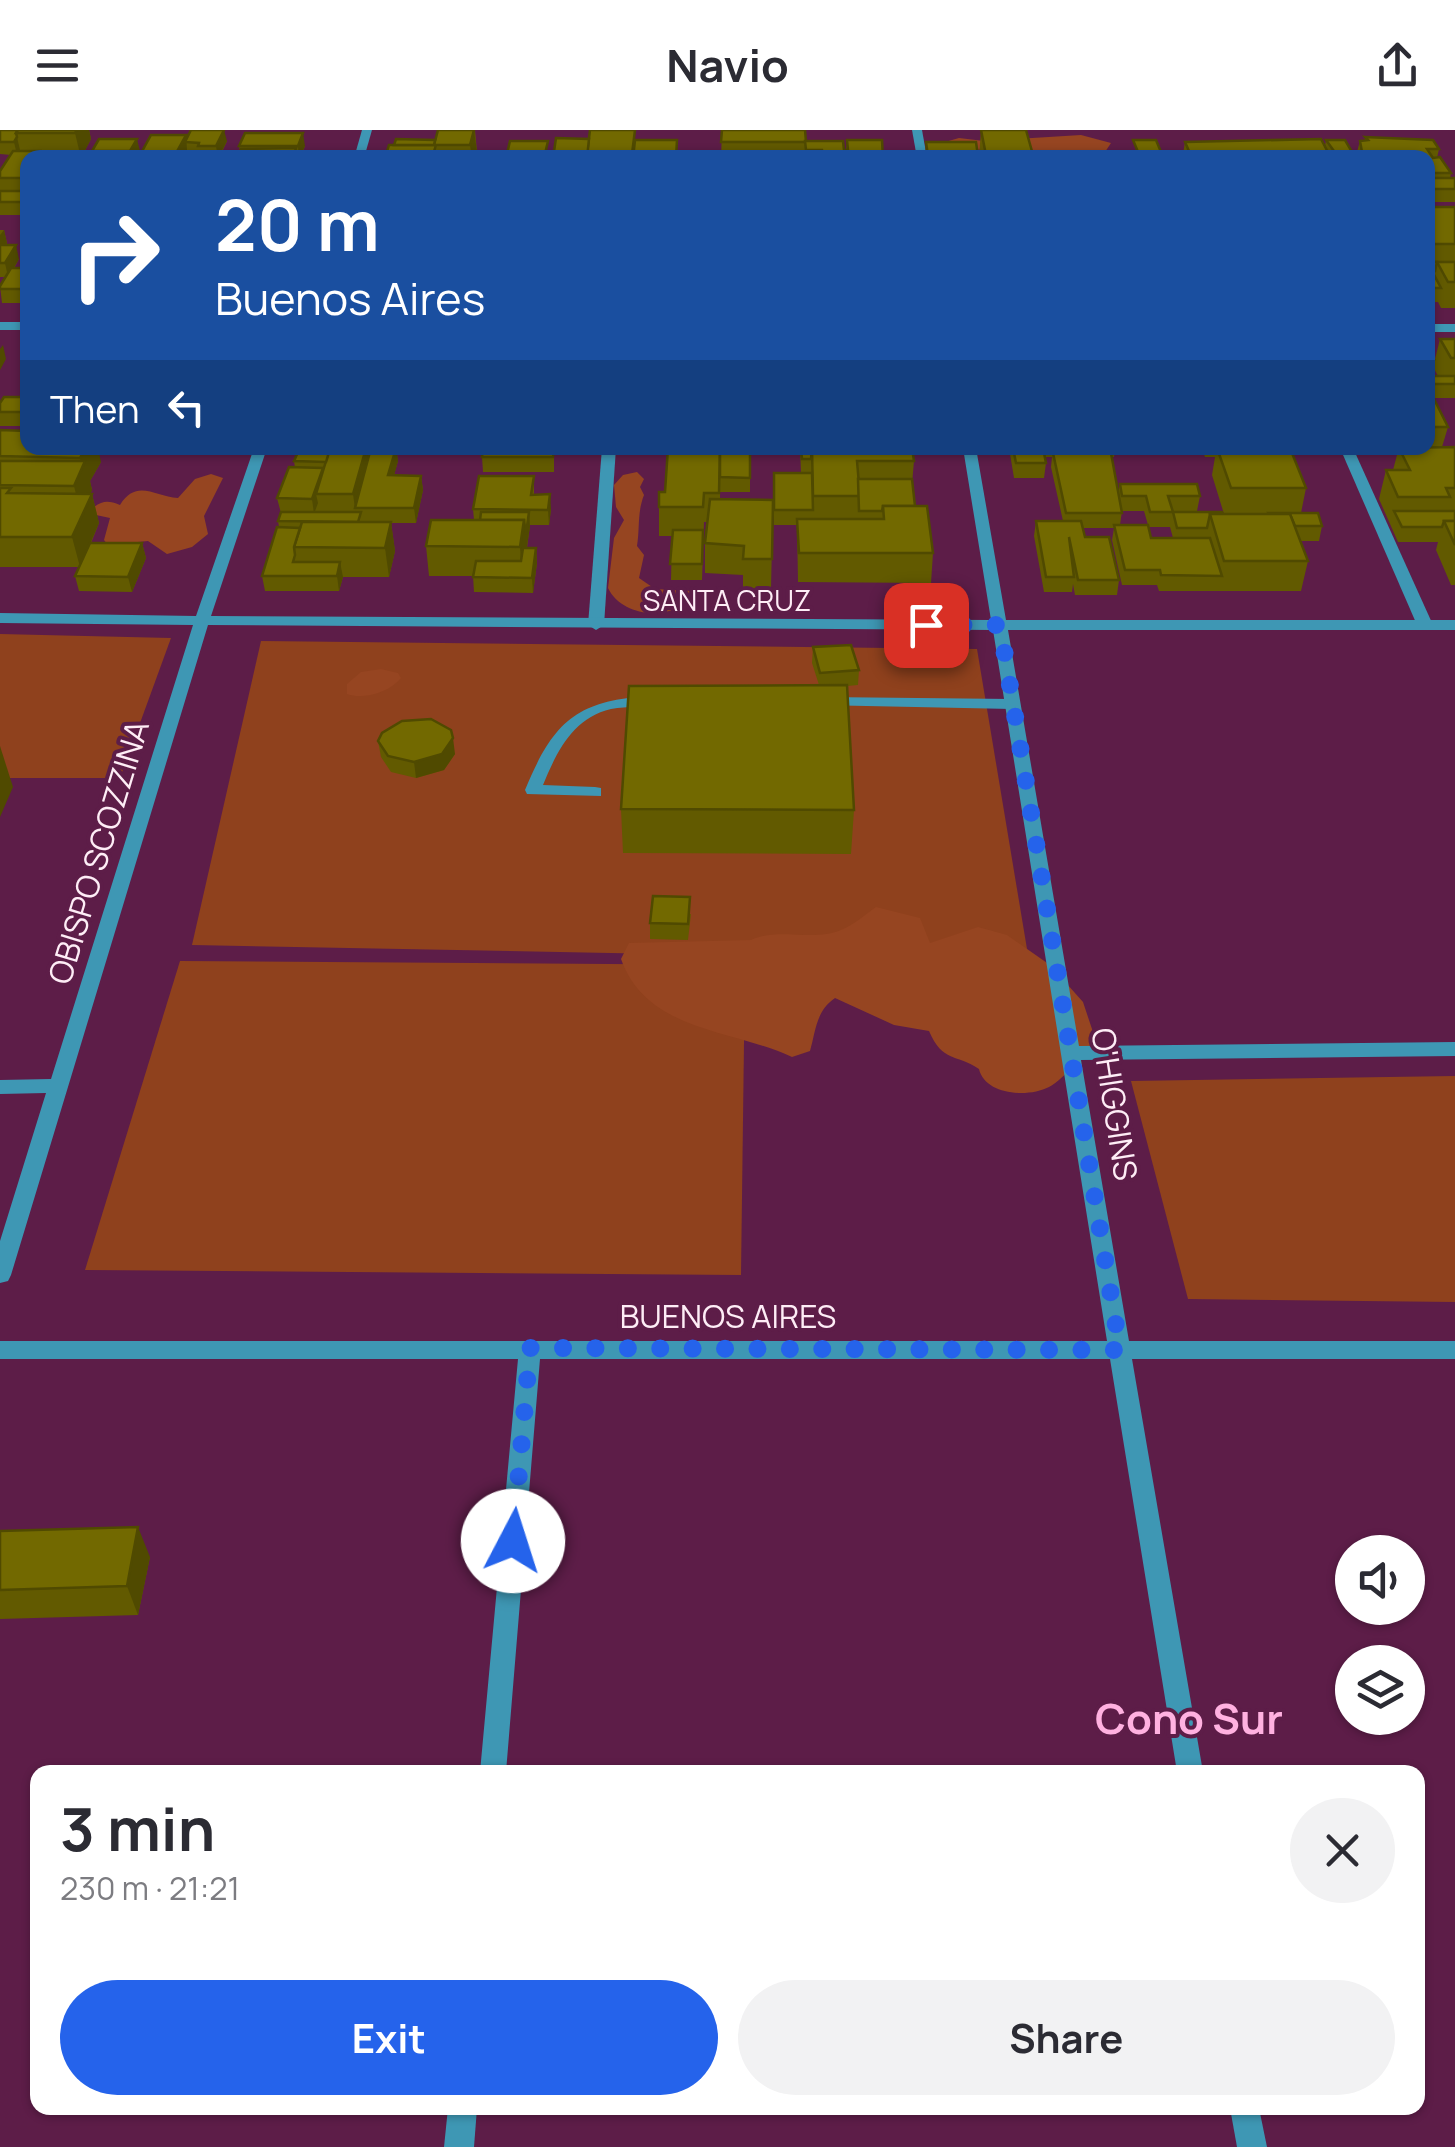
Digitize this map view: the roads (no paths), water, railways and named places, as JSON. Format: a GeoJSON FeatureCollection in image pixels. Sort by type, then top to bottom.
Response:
{"type":"FeatureCollection","features":[{"type":"Feature","properties":{"kind":"street","name":"OBISPO SCOZZINA"},"geometry":{"type":"LineString","coordinates":[[0,1275],[202,619],[258,455]]}},
{"type":"Feature","properties":{"kind":"street"},"geometry":{"type":"LineString","coordinates":[[596,626],[608,455]]}},
{"type":"Feature","properties":{"kind":"street","name":"O'HIGGINS"},"geometry":{"type":"LineString","coordinates":[[971,455],[1189,1765]]}},
{"type":"Feature","properties":{"kind":"street"},"geometry":{"type":"LineString","coordinates":[[1349,455],[1425,624]]}},
{"type":"Feature","properties":{"kind":"street","name":"SANTA CRUZ"},"geometry":{"type":"LineString","coordinates":[[0,618],[596,626],[1455,624]]}},
{"type":"Feature","properties":{"kind":"street"},"geometry":{"type":"LineString","coordinates":[[595,792],[533,790],[553,740],[577,718],[610,701],[668,701]]}},
{"type":"Feature","properties":{"kind":"street"},"geometry":{"type":"LineString","coordinates":[[802,702],[1012,704]]}},
{"type":"Feature","properties":{"kind":"street"},"geometry":{"type":"LineString","coordinates":[[1071,1053],[1455,1049]]}},
{"type":"Feature","properties":{"kind":"street"},"geometry":{"type":"LineString","coordinates":[[0,1087],[58,1086]]}},
{"type":"Feature","properties":{"kind":"street"},"geometry":{"type":"LineString","coordinates":[[494,1765],[530,1348]]}},
{"type":"Feature","properties":{"kind":"street","name":"BUENOS AIRES"},"geometry":{"type":"LineString","coordinates":[[0,1350],[1455,1350]]}},
{"type":"Feature","properties":{"kind":"street"},"geometry":{"type":"LineString","coordinates":[[460,2147],[462,2115]]}},
{"type":"Feature","properties":{"kind":"street"},"geometry":{"type":"LineString","coordinates":[[1246,2115],[1252,2147]]}},
{"type":"Feature","properties":{"kind":"district","name":"Cono Sur"},"geometry":{"type":"Point","coordinates":[1189,1718]}}]}
